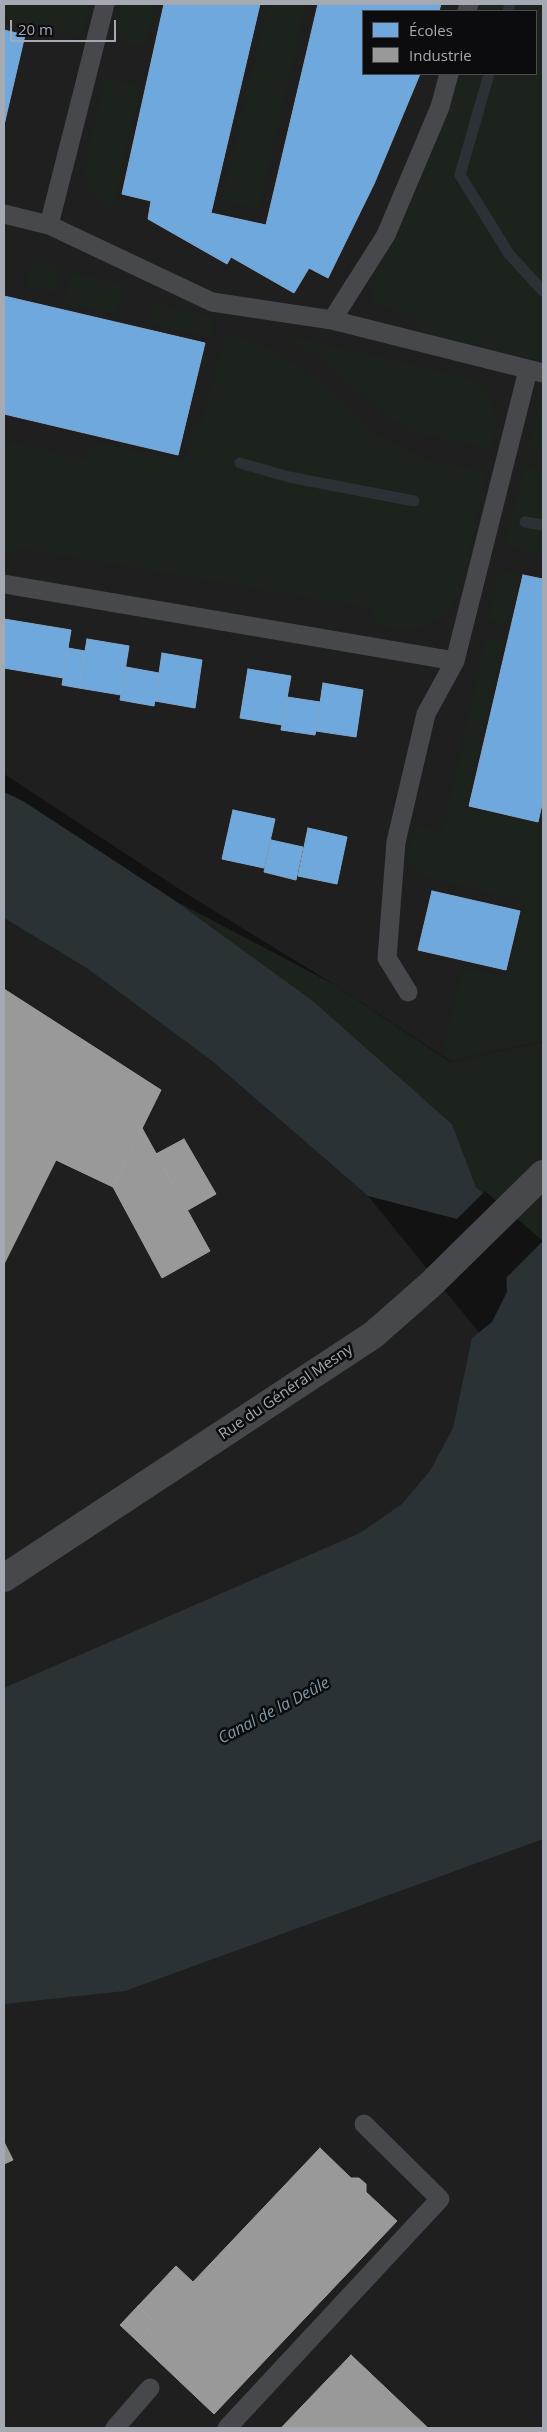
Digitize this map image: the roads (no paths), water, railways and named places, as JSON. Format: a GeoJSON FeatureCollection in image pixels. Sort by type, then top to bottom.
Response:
{"type":"FeatureCollection","features":[{"type":"Feature","properties":{"kind":"street","name":"Rue du Général Mesny"},"geometry":{"type":"LineString","coordinates":[[4,1578],[366,1340],[430,1285],[542,1175]]}},
{"type":"Feature","properties":{"kind":"lane"},"geometry":{"type":"LineString","coordinates":[[49,225],[105,4]]}},
{"type":"Feature","properties":{"kind":"lane"},"geometry":{"type":"LineString","coordinates":[[332,320],[386,235],[440,107],[449,75]]}},
{"type":"Feature","properties":{"kind":"lane"},"geometry":{"type":"LineString","coordinates":[[4,214],[49,225],[212,302],[332,320],[536,371],[456,661],[426,714],[396,842],[387,958],[408,992]]}},
{"type":"Feature","properties":{"kind":"lane"},"geometry":{"type":"LineString","coordinates":[[4,584],[456,661]]}},
{"type":"Feature","properties":{"kind":"lane"},"geometry":{"type":"LineString","coordinates":[[227,2428],[440,2199],[364,2124]]}},
{"type":"Feature","properties":{"kind":"lane"},"geometry":{"type":"LineString","coordinates":[[115,2428],[150,2388]]}},
{"type":"Feature","properties":{"kind":"water","name":"Canal de la Deûle"},"geometry":{"type":"Polygon","coordinates":[[[4,792],[23,801],[174,900],[313,1001],[452,1124],[476,1187],[543,1244],[543,1839],[125,1991],[4,2004],[4,1688],[360,1533],[402,1504],[430,1471],[453,1428],[472,1338],[492,1322],[507,1292],[506,1269],[490,1239],[461,1220],[368,1196],[212,1061],[88,969],[4,918],[4,792]]]}},
{"type":"Feature","properties":{"kind":"waterway"},"geometry":{"type":"LineString","coordinates":[[508,10],[510,4]]}},
{"type":"Feature","properties":{"kind":"waterway"},"geometry":{"type":"LineString","coordinates":[[489,75],[460,175],[509,254],[543,291]]}},
{"type":"Feature","properties":{"kind":"waterway"},"geometry":{"type":"LineString","coordinates":[[240,463],[289,477],[414,501]]}},
{"type":"Feature","properties":{"kind":"waterway"},"geometry":{"type":"LineString","coordinates":[[525,522],[543,525]]}}]}
